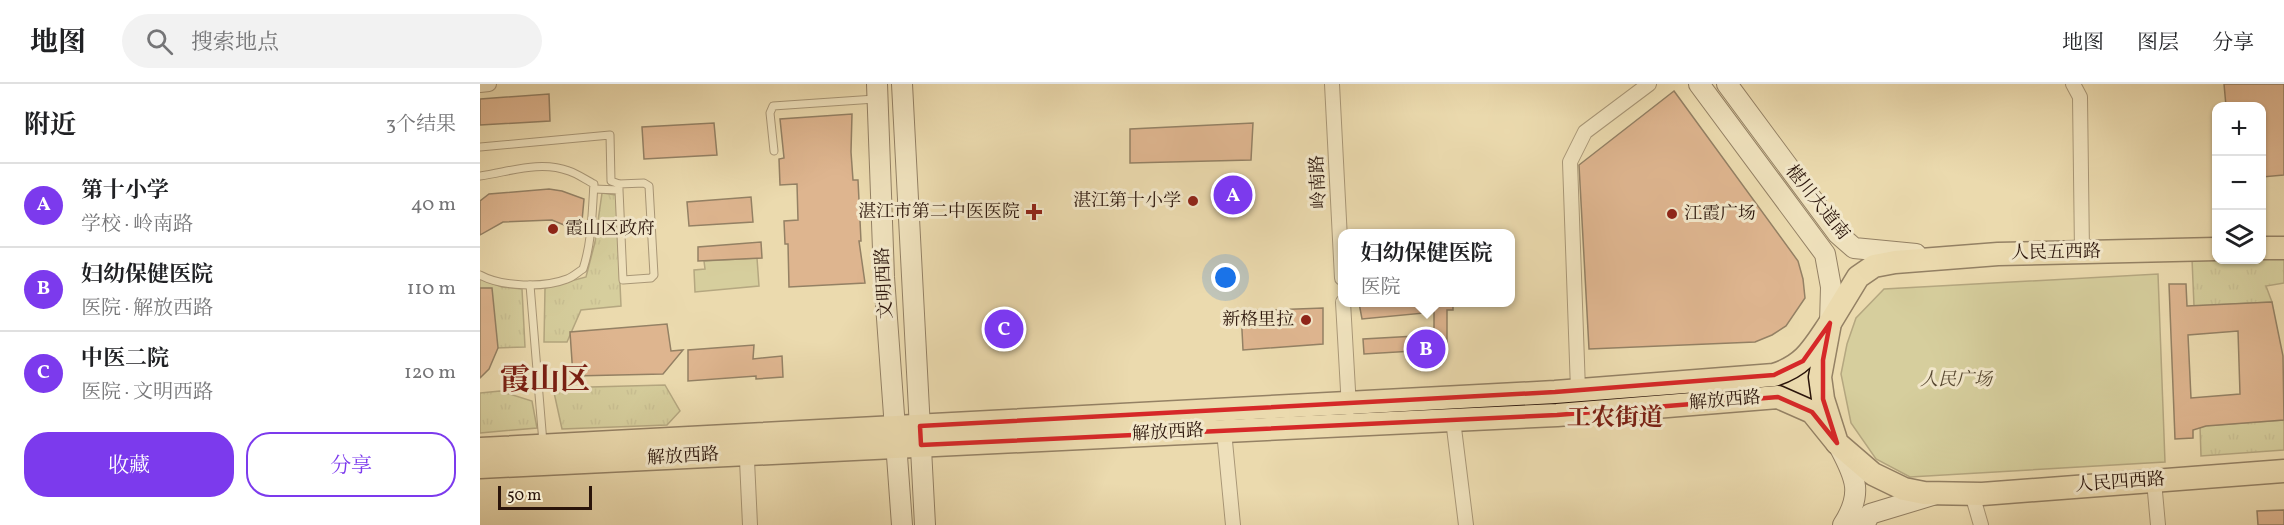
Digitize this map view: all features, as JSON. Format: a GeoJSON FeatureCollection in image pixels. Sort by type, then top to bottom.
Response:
{"type":"FeatureCollection","features":[{"type":"Feature","properties":{"kind":"main road"},"geometry":{"type":"LineString","coordinates":[[2266,248],[2284,248]]}},
{"type":"Feature","properties":{"kind":"main road","name":"人民五西路"},"geometry":{"type":"LineString","coordinates":[[1830,323],[1858,277],[1874,266],[1895,262],[1998,254],[2212,249]]}},
{"type":"Feature","properties":{"kind":"main road","name":"解放西路"},"geometry":{"type":"LineString","coordinates":[[920,435],[1224,431],[1350,414],[1578,390],[1774,375],[1789,370],[1803,361],[1830,323]]}},
{"type":"Feature","properties":{"kind":"main road"},"geometry":{"type":"LineString","coordinates":[[1830,323],[1820,377],[1823,399],[1838,443]]}},
{"type":"Feature","properties":{"kind":"main road","name":"解放西路"},"geometry":{"type":"LineString","coordinates":[[480,467],[920,435],[1350,414],[1453,420],[1557,415],[1778,397],[1812,412],[1838,443],[1873,474],[1904,489],[1955,494]]}},
{"type":"Feature","properties":{"kind":"main road","name":"解放西路"},"geometry":{"type":"LineString","coordinates":[[480,449],[896,437]]}},
{"type":"Feature","properties":{"kind":"main road","name":"人民四西路"},"geometry":{"type":"LineString","coordinates":[[1955,494],[2284,471]]}},
{"type":"Feature","properties":{"kind":"street"},"geometry":{"type":"LineString","coordinates":[[480,85],[489,84]]}},
{"type":"Feature","properties":{"kind":"street","name":"文明西路"},"geometry":{"type":"LineString","coordinates":[[902,84],[925,525]]}},
{"type":"Feature","properties":{"kind":"street","name":"岭南路"},"geometry":{"type":"LineString","coordinates":[[1332,84],[1339,229]]}},
{"type":"Feature","properties":{"kind":"street"},"geometry":{"type":"LineString","coordinates":[[1578,390],[1570,162],[1585,132],[1649,84]]}},
{"type":"Feature","properties":{"kind":"street","name":"椹川大道南"},"geometry":{"type":"LineString","coordinates":[[1700,84],[1825,254],[1831,287],[1830,323]]}},
{"type":"Feature","properties":{"kind":"street","name":"椹川大道南"},"geometry":{"type":"LineString","coordinates":[[1727,84],[1838,234],[1854,248],[1945,255]]}},
{"type":"Feature","properties":{"kind":"street"},"geometry":{"type":"LineString","coordinates":[[2073,84],[2080,97],[2082,252]]}},
{"type":"Feature","properties":{"kind":"street","name":"文明西路"},"geometry":{"type":"LineString","coordinates":[[877,91],[884,277],[902,525]]}},
{"type":"Feature","properties":{"kind":"street"},"geometry":{"type":"LineString","coordinates":[[1945,255],[1998,254]]}},
{"type":"Feature","properties":{"kind":"street"},"geometry":{"type":"LineString","coordinates":[[1343,307],[1350,414]]}},
{"type":"Feature","properties":{"kind":"street"},"geometry":{"type":"LineString","coordinates":[[1453,420],[1466,525]]}},
{"type":"Feature","properties":{"kind":"street"},"geometry":{"type":"LineString","coordinates":[[1224,431],[1233,525]]}},
{"type":"Feature","properties":{"kind":"street"},"geometry":{"type":"LineString","coordinates":[[1838,443],[1855,477],[1854,505],[1843,525]]}},
{"type":"Feature","properties":{"kind":"street"},"geometry":{"type":"LineString","coordinates":[[747,460],[750,525]]}},
{"type":"Feature","properties":{"kind":"street"},"geometry":{"type":"LineString","coordinates":[[2154,481],[2158,525]]}},
{"type":"Feature","properties":{"kind":"street"},"geometry":{"type":"LineString","coordinates":[[1864,525],[1870,514],[1955,494],[1981,525]]}},
{"type":"Feature","properties":{"kind":"lane"},"geometry":{"type":"LineString","coordinates":[[774,151],[770,113],[773,106],[877,91]]}},
{"type":"Feature","properties":{"kind":"lane"},"geometry":{"type":"LineString","coordinates":[[480,147],[610,135],[611,181],[619,187]]}},
{"type":"Feature","properties":{"kind":"lane"},"geometry":{"type":"LineString","coordinates":[[480,176],[536,166],[552,167],[570,171],[594,184],[594,212],[588,255],[583,269],[567,279],[530,285],[506,284],[480,275]]}},
{"type":"Feature","properties":{"kind":"lane"},"geometry":{"type":"LineString","coordinates":[[594,189],[644,183],[649,186],[654,275],[651,278],[624,280],[619,187]]}},
{"type":"Feature","properties":{"kind":"lane"},"geometry":{"type":"LineString","coordinates":[[530,285],[543,446]]}},
{"type":"Feature","properties":{"kind":"highlighted area"},"geometry":{"type":"Polygon","coordinates":[[[1830,323],[1823,360],[1823,399],[1837,443],[1812,412],[1778,397],[1557,415],[921,445],[920,426],[1555,392],[1774,375],[1803,361],[1830,323]]]}},
{"type":"Feature","properties":{"kind":"green space"},"geometry":{"type":"Polygon","coordinates":[[[602,193],[616,195],[621,306],[581,310],[567,342],[544,342],[545,288],[586,277],[595,242],[602,193]]]}},
{"type":"Feature","properties":{"kind":"green space"},"geometry":{"type":"Polygon","coordinates":[[[2266,257],[2284,257],[2284,283],[2266,286],[2272,302],[2194,306],[2192,259],[2212,259],[2212,264],[2266,264],[2266,257]]]}},
{"type":"Feature","properties":{"kind":"green space"},"geometry":{"type":"Polygon","coordinates":[[[757,258],[759,286],[695,292],[694,270],[705,269],[704,261],[757,258]]]}},
{"type":"Feature","properties":{"kind":"green space","name":"人民广场"},"geometry":{"type":"Polygon","coordinates":[[[2158,274],[2165,462],[1910,477],[1876,459],[1851,423],[1841,374],[1847,344],[1856,318],[1884,289],[2158,274]]]}},
{"type":"Feature","properties":{"kind":"green space"},"geometry":{"type":"Polygon","coordinates":[[[480,279],[502,287],[522,289],[525,347],[496,348],[480,289],[480,279]]]}},
{"type":"Feature","properties":{"kind":"green space"},"geometry":{"type":"Polygon","coordinates":[[[665,385],[680,411],[667,425],[562,429],[553,388],[665,385]]]}},
{"type":"Feature","properties":{"kind":"green space"},"geometry":{"type":"Polygon","coordinates":[[[500,391],[532,401],[537,428],[480,433],[480,393],[500,391]]]}},
{"type":"Feature","properties":{"kind":"green space"},"geometry":{"type":"Polygon","coordinates":[[[2284,420],[2284,450],[2201,456],[2200,426],[2284,420]]]}},
{"type":"Feature","properties":{"kind":"building"},"geometry":{"type":"Polygon","coordinates":[[[2224,84],[2284,84],[2284,175],[2266,177],[2266,102],[2226,102],[2224,84]]]}},
{"type":"Feature","properties":{"kind":"building","name":"江霞广场"},"geometry":{"type":"Polygon","coordinates":[[[1674,91],[1798,261],[1805,298],[1786,326],[1755,342],[1589,349],[1579,165],[1674,91]]]}},
{"type":"Feature","properties":{"kind":"building"},"geometry":{"type":"Polygon","coordinates":[[[549,94],[550,121],[480,125],[480,99],[549,94]]]}},
{"type":"Feature","properties":{"kind":"building"},"geometry":{"type":"Polygon","coordinates":[[[852,114],[853,180],[858,180],[861,241],[859,241],[865,283],[789,287],[788,244],[785,244],[784,221],[798,220],[797,184],[780,185],[779,159],[784,158],[780,119],[852,114]]]}},
{"type":"Feature","properties":{"kind":"building"},"geometry":{"type":"Polygon","coordinates":[[[714,123],[717,155],[644,159],[642,127],[714,123]]]}},
{"type":"Feature","properties":{"kind":"building"},"geometry":{"type":"Polygon","coordinates":[[[1253,123],[1251,160],[1130,163],[1130,129],[1253,123]]]}},
{"type":"Feature","properties":{"kind":"building"},"geometry":{"type":"Polygon","coordinates":[[[549,189],[584,199],[581,232],[552,220],[503,222],[480,235],[480,201],[489,194],[549,189]]]}},
{"type":"Feature","properties":{"kind":"building"},"geometry":{"type":"Polygon","coordinates":[[[751,197],[753,222],[689,226],[687,202],[751,197]]]}},
{"type":"Feature","properties":{"kind":"building"},"geometry":{"type":"Polygon","coordinates":[[[761,242],[762,258],[698,261],[698,247],[761,242]]]}},
{"type":"Feature","properties":{"kind":"building"},"geometry":{"type":"Polygon","coordinates":[[[2169,284],[2186,284],[2187,306],[2272,302],[2283,356],[2284,420],[2206,426],[2193,430],[2193,438],[2175,439],[2169,284]],[[2238,331],[2188,335],[2191,398],[2240,394],[2238,331]]]}},
{"type":"Feature","properties":{"kind":"building"},"geometry":{"type":"Polygon","coordinates":[[[480,288],[492,288],[498,348],[489,369],[480,378],[480,288]]]}},
{"type":"Feature","properties":{"kind":"building"},"geometry":{"type":"Polygon","coordinates":[[[1360,307],[1453,307],[1453,310],[1447,310],[1447,349],[1364,354],[1363,339],[1434,335],[1434,312],[1362,319],[1360,307]]]}},
{"type":"Feature","properties":{"kind":"building"},"geometry":{"type":"Polygon","coordinates":[[[1323,308],[1323,344],[1243,350],[1241,311],[1323,308]]]}},
{"type":"Feature","properties":{"kind":"building"},"geometry":{"type":"Polygon","coordinates":[[[667,324],[671,351],[683,350],[663,374],[573,376],[570,332],[667,324]]]}},
{"type":"Feature","properties":{"kind":"building"},"geometry":{"type":"Polygon","coordinates":[[[754,345],[753,359],[782,356],[783,377],[756,379],[756,376],[688,381],[688,350],[754,345]]]}},
{"type":"Feature","properties":{"kind":"building"},"geometry":{"type":"Polygon","coordinates":[[[2284,510],[2284,525],[2258,525],[2257,511],[2284,510]]]}},
{"type":"Feature","properties":{"kind":"place","name":"第十小学"},"geometry":{"type":"Point","coordinates":[1233,195]}},
{"type":"Feature","properties":{"kind":"place","name":"湛江第十小学"},"geometry":{"type":"Point","coordinates":[1193,201]}},
{"type":"Feature","properties":{"kind":"place","name":"湛江市第二中医医院"},"geometry":{"type":"Point","coordinates":[1034,212]}},
{"type":"Feature","properties":{"kind":"place","name":"江霞广场"},"geometry":{"type":"Point","coordinates":[1672,214]}},
{"type":"Feature","properties":{"kind":"place","name":"霞山区政府"},"geometry":{"type":"Point","coordinates":[553,229]}},
{"type":"Feature","properties":{"kind":"place","name":"新格里拉"},"geometry":{"type":"Point","coordinates":[1306,320]}},
{"type":"Feature","properties":{"kind":"place","name":"中医二院"},"geometry":{"type":"Point","coordinates":[1004,329]}},
{"type":"Feature","properties":{"kind":"place","name":"妇幼保健医院"},"geometry":{"type":"Point","coordinates":[1426,349]}},
{"type":"Feature","properties":{"kind":"district","name":"霞山区"},"geometry":{"type":"Point","coordinates":[545,381]}},
{"type":"Feature","properties":{"kind":"district","name":"工农街道"},"geometry":{"type":"Point","coordinates":[1615,419]}}]}
